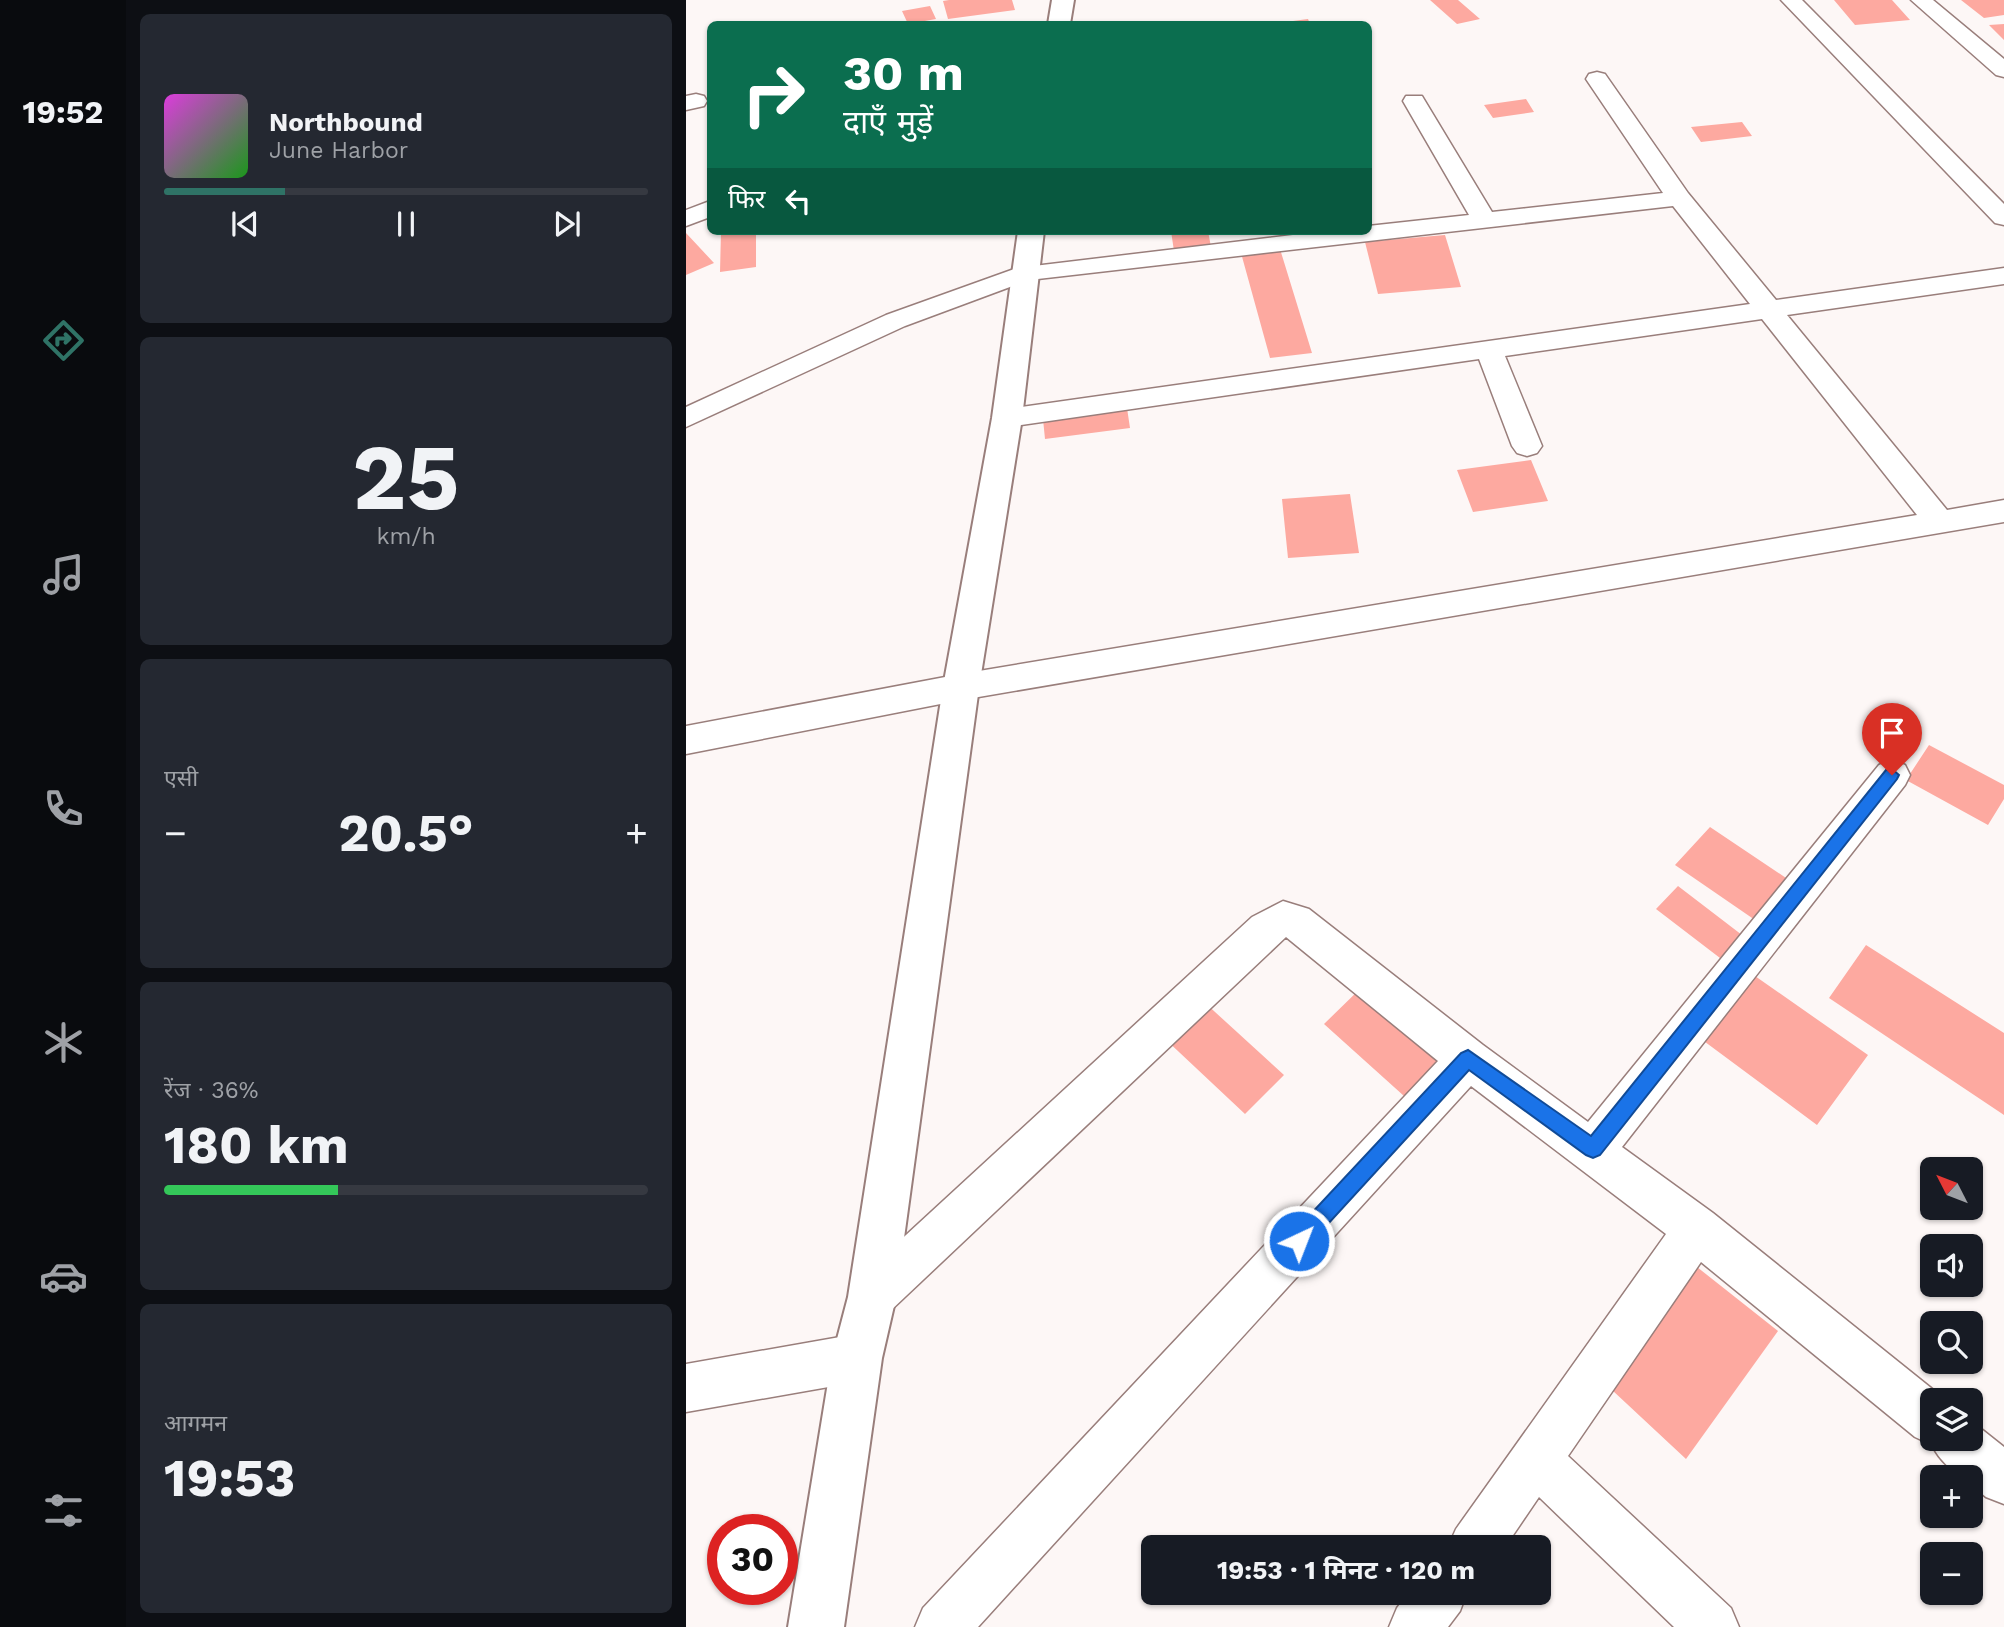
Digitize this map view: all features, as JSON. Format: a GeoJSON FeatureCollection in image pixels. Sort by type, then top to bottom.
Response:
{"type":"FeatureCollection","features":[{"type":"Feature","properties":{"kind":"street"},"geometry":{"type":"LineString","coordinates":[[1060,21],[1068,0]]}},
{"type":"Feature","properties":{"kind":"street"},"geometry":{"type":"LineString","coordinates":[[1791,0],[2004,218]]}},
{"type":"Feature","properties":{"kind":"street"},"geometry":{"type":"LineString","coordinates":[[1921,0],[2004,70]]}},
{"type":"Feature","properties":{"kind":"street"},"geometry":{"type":"LineString","coordinates":[[1597,79],[1679,198],[1939,521]]}},
{"type":"Feature","properties":{"kind":"street"},"geometry":{"type":"LineString","coordinates":[[1414,101],[1484,220]]}},
{"type":"Feature","properties":{"kind":"street"},"geometry":{"type":"LineString","coordinates":[[1372,233],[1679,198]]}},
{"type":"Feature","properties":{"kind":"street"},"geometry":{"type":"LineString","coordinates":[[686,219],[707,209]]}},
{"type":"Feature","properties":{"kind":"street"},"geometry":{"type":"LineString","coordinates":[[816,1627],[857,1358],[872,1297],[961,687],[1007,418],[1031,235]]}},
{"type":"Feature","properties":{"kind":"street"},"geometry":{"type":"LineString","coordinates":[[686,418],[895,320],[1026,273],[1354,235]]}},
{"type":"Feature","properties":{"kind":"street"},"geometry":{"type":"LineString","coordinates":[[1007,418],[2004,276]]}},
{"type":"Feature","properties":{"kind":"street"},"geometry":{"type":"LineString","coordinates":[[1489,351],[1527,446]]}},
{"type":"Feature","properties":{"kind":"street"},"geometry":{"type":"LineString","coordinates":[[686,740],[961,687],[2004,511]]}},
{"type":"Feature","properties":{"kind":"street"},"geometry":{"type":"LineString","coordinates":[[1593,1149],[1892,775]]}},
{"type":"Feature","properties":{"kind":"street"},"geometry":{"type":"LineString","coordinates":[[872,1297],[1266,929],[1283,918],[1295,920],[1317,936],[1468,1059],[1697,1228],[1920,1410]]}},
{"type":"Feature","properties":{"kind":"street"},"geometry":{"type":"LineString","coordinates":[[942,1627],[1468,1059]]}},
{"type":"Feature","properties":{"kind":"street"},"geometry":{"type":"LineString","coordinates":[[1483,1535],[1537,1461],[1697,1228]]}},
{"type":"Feature","properties":{"kind":"street"},"geometry":{"type":"LineString","coordinates":[[686,1388],[857,1358]]}},
{"type":"Feature","properties":{"kind":"street"},"geometry":{"type":"LineString","coordinates":[[1970,1451],[2004,1479]]}},
{"type":"Feature","properties":{"kind":"street"},"geometry":{"type":"LineString","coordinates":[[1537,1461],[1712,1627]]}},
{"type":"Feature","properties":{"kind":"street"},"geometry":{"type":"LineString","coordinates":[[1416,1627],[1432,1605]]}},
{"type":"Feature","properties":{"kind":"building"},"geometry":{"type":"Polygon","coordinates":[[[1012,0],[1015,10],[948,19],[943,1],[1012,0]]]}},
{"type":"Feature","properties":{"kind":"building"},"geometry":{"type":"Polygon","coordinates":[[[1430,0],[1458,0],[1480,19],[1457,24],[1430,0]]]}},
{"type":"Feature","properties":{"kind":"building"},"geometry":{"type":"Polygon","coordinates":[[[1834,0],[1892,0],[1910,20],[1855,25],[1834,0]]]}},
{"type":"Feature","properties":{"kind":"building"},"geometry":{"type":"Polygon","coordinates":[[[1961,0],[2004,0],[2004,15],[1984,18],[1961,0]]]}},
{"type":"Feature","properties":{"kind":"building"},"geometry":{"type":"Polygon","coordinates":[[[930,6],[936,19],[907,21],[902,11],[930,6]]]}},
{"type":"Feature","properties":{"kind":"building"},"geometry":{"type":"Polygon","coordinates":[[[2004,24],[2004,40],[1989,25],[2004,24]]]}},
{"type":"Feature","properties":{"kind":"building"},"geometry":{"type":"Polygon","coordinates":[[[1526,99],[1534,112],[1493,118],[1484,105],[1526,99]]]}},
{"type":"Feature","properties":{"kind":"building"},"geometry":{"type":"Polygon","coordinates":[[[1742,122],[1752,136],[1701,142],[1691,127],[1742,122]]]}},
{"type":"Feature","properties":{"kind":"building"},"geometry":{"type":"Polygon","coordinates":[[[686,233],[714,263],[686,275],[686,233]]]}},
{"type":"Feature","properties":{"kind":"building"},"geometry":{"type":"Polygon","coordinates":[[[721,235],[756,235],[756,267],[720,272],[721,235]]]}},
{"type":"Feature","properties":{"kind":"building"},"geometry":{"type":"Polygon","coordinates":[[[1172,235],[1209,235],[1211,247],[1174,251],[1172,235]]]}},
{"type":"Feature","properties":{"kind":"building"},"geometry":{"type":"Polygon","coordinates":[[[1445,235],[1461,287],[1378,294],[1365,242],[1445,235]]]}},
{"type":"Feature","properties":{"kind":"building"},"geometry":{"type":"Polygon","coordinates":[[[1280,249],[1312,353],[1270,358],[1241,253],[1280,249]]]}},
{"type":"Feature","properties":{"kind":"building"},"geometry":{"type":"Polygon","coordinates":[[[1127,408],[1130,428],[1045,439],[1043,419],[1127,408]]]}},
{"type":"Feature","properties":{"kind":"building"},"geometry":{"type":"Polygon","coordinates":[[[1531,460],[1548,501],[1473,512],[1457,470],[1531,460]]]}},
{"type":"Feature","properties":{"kind":"building"},"geometry":{"type":"Polygon","coordinates":[[[1350,494],[1359,553],[1288,558],[1282,499],[1350,494]]]}},
{"type":"Feature","properties":{"kind":"building"},"geometry":{"type":"Polygon","coordinates":[[[1929,745],[2004,785],[2004,799],[1988,825],[1906,780],[1929,745]]]}},
{"type":"Feature","properties":{"kind":"building"},"geometry":{"type":"Polygon","coordinates":[[[1710,827],[1789,880],[1755,920],[1675,865],[1710,827]]]}},
{"type":"Feature","properties":{"kind":"building"},"geometry":{"type":"Polygon","coordinates":[[[1678,886],[1742,935],[1720,958],[1656,909],[1678,886]]]}},
{"type":"Feature","properties":{"kind":"building"},"geometry":{"type":"Polygon","coordinates":[[[1866,945],[2004,1033],[2004,1115],[1829,998],[1866,945]]]}},
{"type":"Feature","properties":{"kind":"building"},"geometry":{"type":"Polygon","coordinates":[[[1745,969],[1868,1055],[1817,1125],[1693,1033],[1745,969]]]}},
{"type":"Feature","properties":{"kind":"building"},"geometry":{"type":"Polygon","coordinates":[[[1364,985],[1445,1054],[1404,1096],[1324,1024],[1364,985]]]}},
{"type":"Feature","properties":{"kind":"building"},"geometry":{"type":"Polygon","coordinates":[[[1203,1001],[1284,1075],[1245,1114],[1163,1037],[1203,1001]]]}},
{"type":"Feature","properties":{"kind":"building"},"geometry":{"type":"Polygon","coordinates":[[[1697,1267],[1778,1331],[1686,1459],[1612,1390],[1697,1267]]]}},
{"type":"Feature","properties":{"kind":"route"},"geometry":{"type":"LineString","coordinates":[[1299,1241],[1468,1059],[1593,1149],[1892,775]]}}]}
